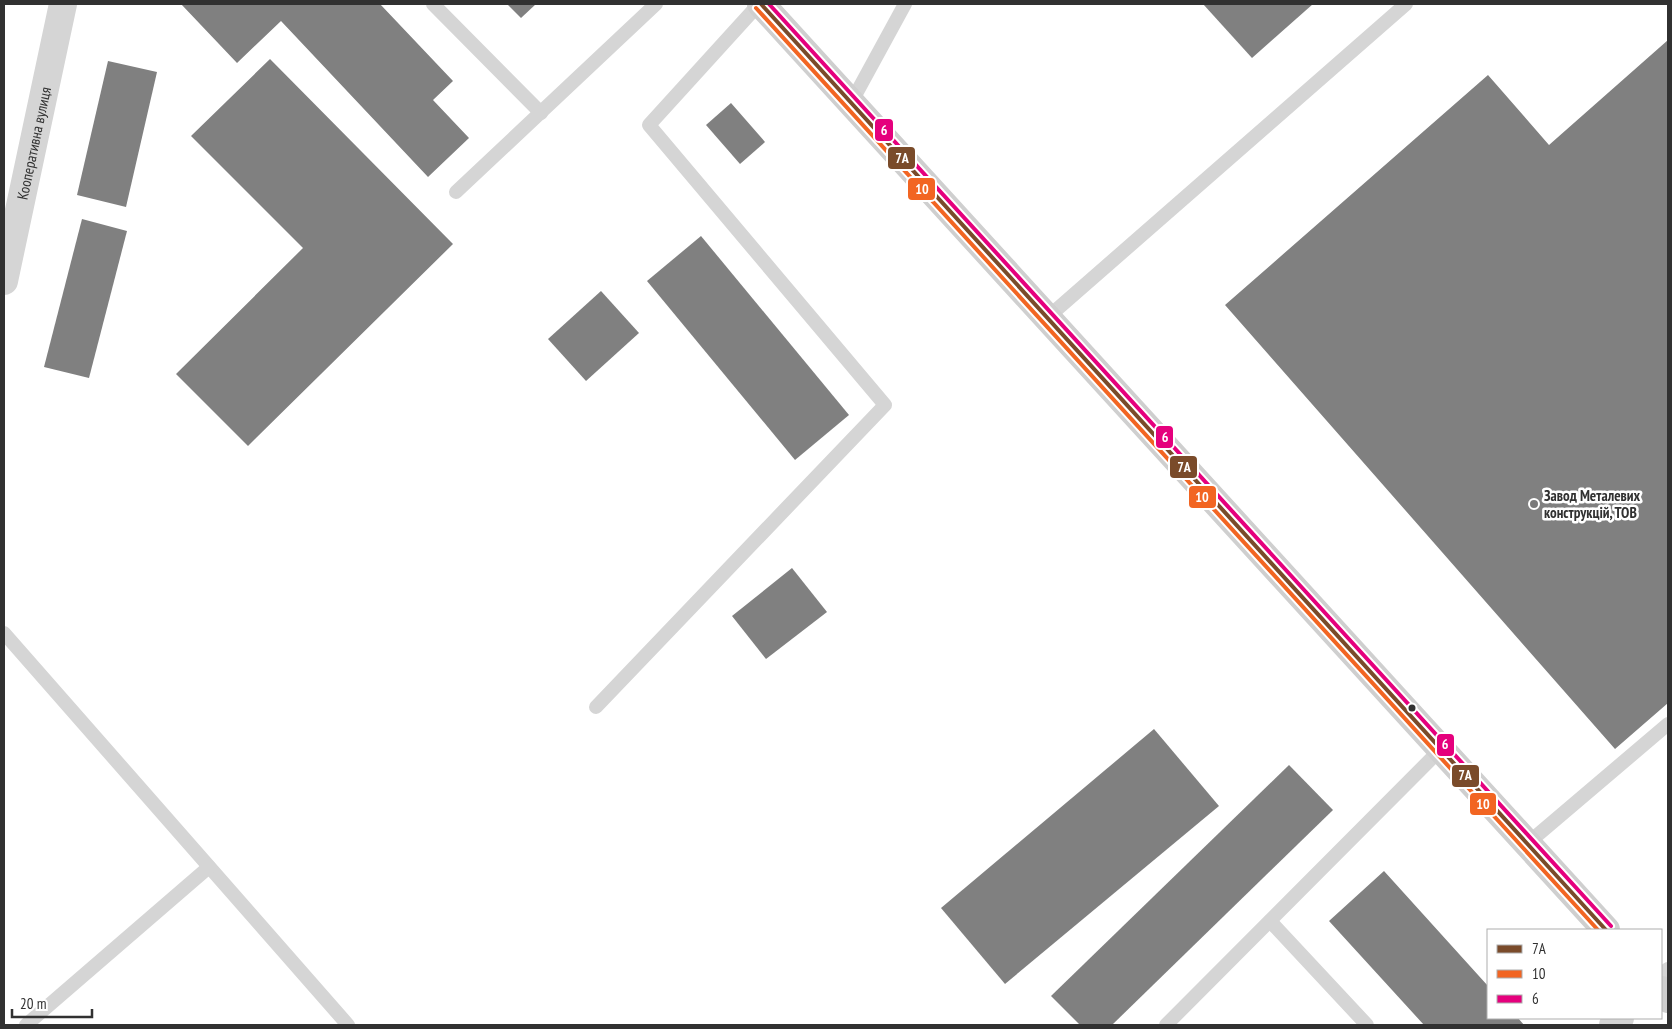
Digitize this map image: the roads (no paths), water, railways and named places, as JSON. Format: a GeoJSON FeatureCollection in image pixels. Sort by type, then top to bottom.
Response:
{"type":"FeatureCollection","features":[{"type":"Feature","properties":{"kind":"main road"},"geometry":{"type":"LineString","coordinates":[[760,4],[1605,929]]}},
{"type":"Feature","properties":{"kind":"street","name":"Кооперативна вулиця"},"geometry":{"type":"LineString","coordinates":[[4,281],[63,4]]}},
{"type":"Feature","properties":{"kind":"lane"},"geometry":{"type":"LineString","coordinates":[[433,4],[541,113]]}},
{"type":"Feature","properties":{"kind":"lane"},"geometry":{"type":"LineString","coordinates":[[456,192],[656,4]]}},
{"type":"Feature","properties":{"kind":"lane"},"geometry":{"type":"LineString","coordinates":[[596,707],[885,405],[650,125],[760,4]]}},
{"type":"Feature","properties":{"kind":"lane"},"geometry":{"type":"LineString","coordinates":[[851,103],[906,4]]}},
{"type":"Feature","properties":{"kind":"lane"},"geometry":{"type":"LineString","coordinates":[[1047,318],[1406,4]]}},
{"type":"Feature","properties":{"kind":"lane"},"geometry":{"type":"LineString","coordinates":[[4,633],[348,1025]]}},
{"type":"Feature","properties":{"kind":"lane"},"geometry":{"type":"LineString","coordinates":[[1527,844],[1668,724]]}},
{"type":"Feature","properties":{"kind":"lane"},"geometry":{"type":"LineString","coordinates":[[1166,1025],[1441,749]]}},
{"type":"Feature","properties":{"kind":"lane"},"geometry":{"type":"LineString","coordinates":[[26,1025],[210,868]]}},
{"type":"Feature","properties":{"kind":"lane"},"geometry":{"type":"LineString","coordinates":[[1270,921],[1367,1025]]}},
{"type":"Feature","properties":{"kind":"place","name":"Завод Металевих конструкцій, ТОВ"},"geometry":{"type":"Point","coordinates":[1534,504]}}]}
